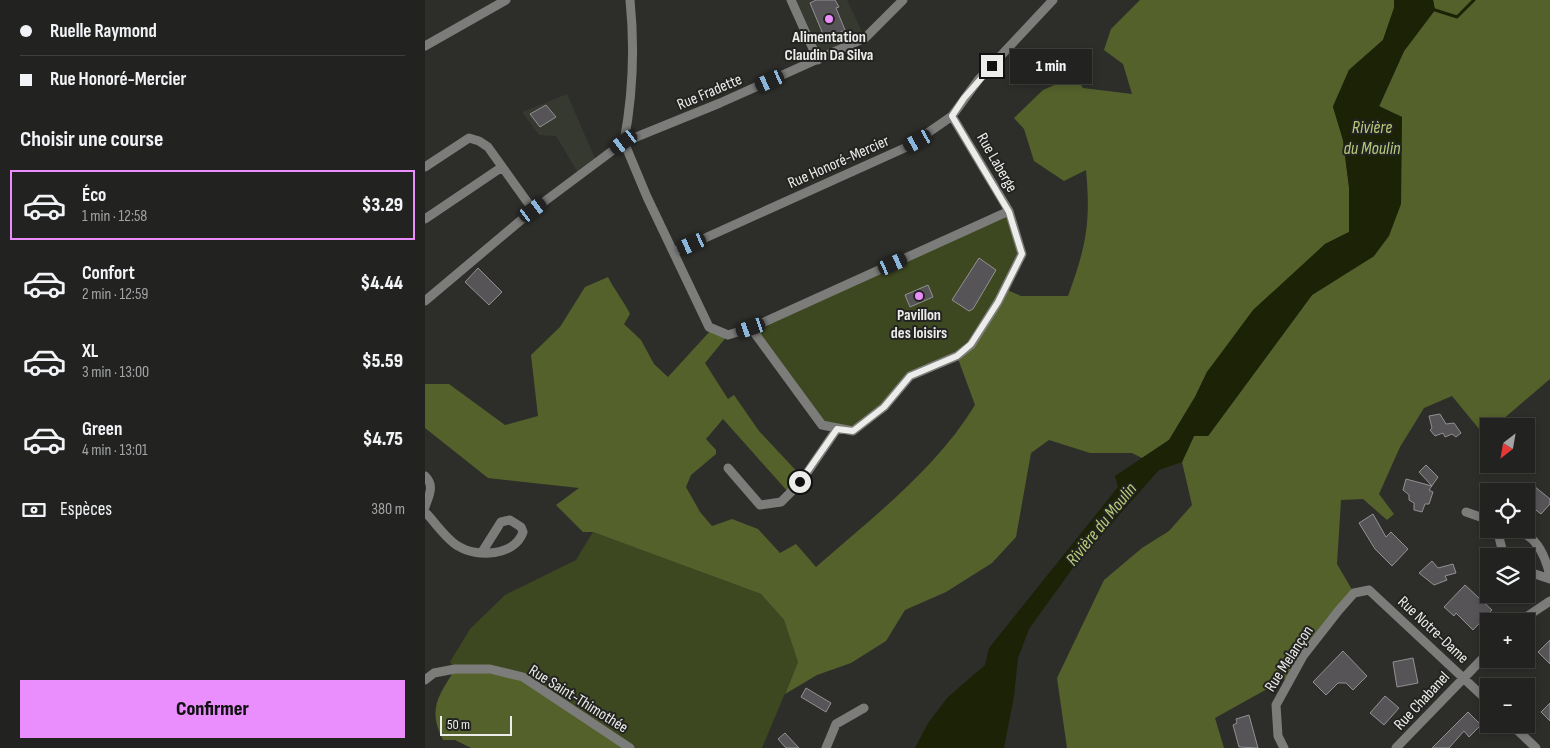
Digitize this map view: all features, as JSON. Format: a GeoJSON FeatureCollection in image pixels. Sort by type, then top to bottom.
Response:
{"type":"FeatureCollection","features":[{"type":"Feature","properties":{"kind":"street"},"geometry":{"type":"LineString","coordinates":[[425,46],[506,0]]}},
{"type":"Feature","properties":{"kind":"street"},"geometry":{"type":"LineString","coordinates":[[630,0],[634,65],[630,109],[624,142],[709,327],[728,335],[751,328],[1009,212]]}},
{"type":"Feature","properties":{"kind":"street"},"geometry":{"type":"LineString","coordinates":[[791,0],[818,60]]}},
{"type":"Feature","properties":{"kind":"street","name":"Rue Fradette"},"geometry":{"type":"LineString","coordinates":[[425,301],[434,291],[533,210],[624,142],[720,103],[865,38],[903,0]]}},
{"type":"Feature","properties":{"kind":"street","name":"Rue Honoré-Mercier"},"geometry":{"type":"LineString","coordinates":[[674,252],[909,146],[952,116],[979,79],[1053,0]]}},
{"type":"Feature","properties":{"kind":"street","name":"Rue Laberge"},"geometry":{"type":"LineString","coordinates":[[837,429],[853,431],[884,407],[910,376],[957,356],[971,344],[998,302],[1022,254],[1009,212],[952,116]]}},
{"type":"Feature","properties":{"kind":"street"},"geometry":{"type":"LineString","coordinates":[[425,167],[469,138],[479,141],[487,147],[533,210]]}},
{"type":"Feature","properties":{"kind":"street"},"geometry":{"type":"LineString","coordinates":[[425,219],[502,167]]}},
{"type":"Feature","properties":{"kind":"street"},"geometry":{"type":"LineString","coordinates":[[728,468],[760,505],[781,502],[800,482],[837,429],[822,425],[751,328]]}},
{"type":"Feature","properties":{"kind":"street"},"geometry":{"type":"LineString","coordinates":[[425,476],[430,481],[431,489],[425,507]]}},
{"type":"Feature","properties":{"kind":"street"},"geometry":{"type":"LineString","coordinates":[[425,512],[458,546],[489,554],[503,551],[517,543],[523,532],[521,527],[509,520],[501,522],[482,552]]}},
{"type":"Feature","properties":{"kind":"street"},"geometry":{"type":"LineString","coordinates":[[1466,512],[1480,517]]}},
{"type":"Feature","properties":{"kind":"street"},"geometry":{"type":"LineString","coordinates":[[1530,538],[1543,550],[1550,577],[1535,573]]}},
{"type":"Feature","properties":{"kind":"street","name":"Rue Notre-Dame"},"geometry":{"type":"LineString","coordinates":[[1354,593],[1369,590],[1480,693]]}},
{"type":"Feature","properties":{"kind":"street","name":"Rue Melançon"},"geometry":{"type":"LineString","coordinates":[[1284,748],[1278,736],[1276,704],[1303,656],[1354,593]]}},
{"type":"Feature","properties":{"kind":"street"},"geometry":{"type":"LineString","coordinates":[[1532,613],[1550,601]]}},
{"type":"Feature","properties":{"kind":"street","name":"Rue Chabanel"},"geometry":{"type":"LineString","coordinates":[[1396,748],[1480,661]]}},
{"type":"Feature","properties":{"kind":"street","name":"Rue Saint-Thimothée"},"geometry":{"type":"LineString","coordinates":[[425,680],[434,673],[455,669],[490,669],[523,677],[630,748]]}},
{"type":"Feature","properties":{"kind":"street"},"geometry":{"type":"LineString","coordinates":[[826,748],[836,724],[864,708]]}},
{"type":"Feature","properties":{"kind":"street"},"geometry":{"type":"LineString","coordinates":[[1520,733],[1535,748]]}},
{"type":"Feature","properties":{"kind":"shaded area"},"geometry":{"type":"Polygon","coordinates":[[[791,0],[847,0],[865,38],[818,60],[791,0]]]}},
{"type":"Feature","properties":{"kind":"shaded area"},"geometry":{"type":"Polygon","coordinates":[[[567,94],[597,163],[580,176],[556,136],[539,135],[522,112],[567,94]]]}},
{"type":"Feature","properties":{"kind":"shaded area"},"geometry":{"type":"Polygon","coordinates":[[[1009,212],[1022,254],[971,345],[921,370],[853,431],[822,425],[751,328],[1009,212]]]}},
{"type":"Feature","properties":{"kind":"shaded area"},"geometry":{"type":"Polygon","coordinates":[[[593,532],[761,594],[784,620],[798,662],[762,748],[630,748],[455,669],[450,662],[470,629],[505,595],[576,560],[593,532]]]}},
{"type":"Feature","properties":{"kind":"green space"},"geometry":{"type":"Polygon","coordinates":[[[1140,0],[1394,0],[1394,8],[1383,40],[1349,70],[1333,106],[1343,140],[1349,187],[1349,232],[1325,244],[1227,346],[1207,372],[1195,397],[1169,440],[1142,458],[1132,453],[1090,453],[1049,440],[1031,453],[1016,537],[992,563],[946,592],[905,610],[886,641],[851,663],[817,675],[785,694],[798,662],[784,620],[761,594],[593,532],[583,532],[556,505],[579,488],[488,478],[425,428],[425,384],[449,384],[505,425],[538,416],[531,355],[560,327],[585,287],[608,277],[630,314],[624,324],[641,340],[654,364],[668,377],[712,329],[728,335],[705,363],[728,399],[734,395],[759,431],[803,478],[789,493],[723,419],[706,439],[716,450],[716,454],[691,475],[686,487],[700,512],[712,526],[732,519],[758,529],[780,553],[796,544],[816,567],[902,492],[942,450],[975,405],[957,356],[971,345],[1005,289],[1021,296],[1068,296],[1086,234],[1088,205],[1086,170],[1064,181],[1034,161],[1024,129],[1014,118],[1043,90],[1075,76],[1083,88],[1132,94],[1123,64],[1104,50],[1111,29],[1140,0]]]}},
{"type":"Feature","properties":{"kind":"green space"},"geometry":{"type":"Polygon","coordinates":[[[1433,0],[1550,0],[1550,379],[1504,418],[1480,418],[1480,430],[1452,396],[1424,408],[1400,447],[1379,494],[1394,514],[1387,520],[1363,499],[1341,500],[1337,564],[1354,593],[1292,675],[1215,718],[1224,748],[1067,748],[1057,678],[1104,580],[1142,548],[1169,531],[1192,505],[1182,462],[1194,436],[1208,436],[1312,295],[1374,256],[1401,141],[1402,117],[1379,107],[1404,51],[1435,10],[1433,0]]]}},
{"type":"Feature","properties":{"kind":"green space"},"geometry":{"type":"Polygon","coordinates":[[[455,669],[523,677],[630,748],[471,748],[455,740],[443,740],[436,719],[437,703],[455,669]]]}},
{"type":"Feature","properties":{"kind":"water","name":"Rivière du Moulin"},"geometry":{"type":"Polygon","coordinates":[[[1394,0],[1433,0],[1435,10],[1404,51],[1379,106],[1402,117],[1401,204],[1389,236],[1374,256],[1312,295],[1208,436],[1194,436],[1182,462],[1159,470],[1075,565],[1029,629],[1018,658],[1014,696],[1004,748],[915,748],[928,723],[948,697],[985,665],[989,648],[1118,487],[1115,476],[1169,440],[1195,397],[1207,372],[1253,310],[1325,244],[1349,232],[1349,187],[1343,140],[1333,107],[1349,70],[1383,40],[1394,8],[1394,0]]]}},
{"type":"Feature","properties":{"kind":"building","name":"Alimentation Claudin Da Silva"},"geometry":{"type":"Polygon","coordinates":[[[816,0],[835,0],[839,7],[836,8],[845,30],[825,39],[810,3],[816,0]]]}},
{"type":"Feature","properties":{"kind":"building"},"geometry":{"type":"Polygon","coordinates":[[[546,105],[556,117],[540,127],[530,114],[546,105]]]}},
{"type":"Feature","properties":{"kind":"building"},"geometry":{"type":"Polygon","coordinates":[[[979,258],[996,270],[973,309],[969,311],[952,300],[979,258]]]}},
{"type":"Feature","properties":{"kind":"building"},"geometry":{"type":"Polygon","coordinates":[[[478,268],[502,292],[489,305],[465,282],[478,268]]]}},
{"type":"Feature","properties":{"kind":"building","name":"Pavillon des loisirs"},"geometry":{"type":"Polygon","coordinates":[[[928,285],[933,297],[910,307],[905,295],[928,285]]]}},
{"type":"Feature","properties":{"kind":"building"},"geometry":{"type":"Polygon","coordinates":[[[1440,414],[1446,424],[1454,423],[1461,433],[1456,437],[1452,434],[1445,437],[1443,433],[1435,436],[1430,430],[1432,428],[1429,416],[1440,414]]]}},
{"type":"Feature","properties":{"kind":"building"},"geometry":{"type":"Polygon","coordinates":[[[1426,465],[1438,477],[1432,486],[1419,472],[1426,465]]]}},
{"type":"Feature","properties":{"kind":"building"},"geometry":{"type":"Polygon","coordinates":[[[1406,479],[1432,486],[1429,490],[1433,492],[1429,504],[1425,504],[1422,512],[1414,510],[1414,503],[1409,500],[1409,495],[1403,490],[1406,479]]]}},
{"type":"Feature","properties":{"kind":"building"},"geometry":{"type":"Polygon","coordinates":[[[1535,487],[1550,499],[1550,504],[1541,514],[1535,509],[1535,487]]]}},
{"type":"Feature","properties":{"kind":"building"},"geometry":{"type":"Polygon","coordinates":[[[1373,514],[1386,537],[1391,532],[1408,549],[1392,566],[1375,549],[1359,523],[1373,514]]]}},
{"type":"Feature","properties":{"kind":"building"},"geometry":{"type":"Polygon","coordinates":[[[1432,561],[1438,568],[1453,564],[1456,573],[1445,576],[1447,580],[1434,585],[1419,573],[1432,561]]]}},
{"type":"Feature","properties":{"kind":"building"},"geometry":{"type":"Polygon","coordinates":[[[1465,585],[1480,599],[1480,603],[1484,603],[1492,610],[1489,613],[1480,613],[1480,623],[1473,630],[1456,613],[1454,616],[1444,607],[1465,585]]]}},
{"type":"Feature","properties":{"kind":"building"},"geometry":{"type":"Polygon","coordinates":[[[1550,640],[1550,664],[1538,652],[1550,640]]]}},
{"type":"Feature","properties":{"kind":"building"},"geometry":{"type":"Polygon","coordinates":[[[1343,651],[1367,676],[1353,690],[1346,683],[1338,683],[1326,695],[1313,682],[1343,651]]]}},
{"type":"Feature","properties":{"kind":"building"},"geometry":{"type":"Polygon","coordinates":[[[1413,658],[1418,683],[1397,687],[1393,662],[1413,658]]]}},
{"type":"Feature","properties":{"kind":"building"},"geometry":{"type":"Polygon","coordinates":[[[806,688],[831,703],[826,712],[801,697],[806,688]]]}},
{"type":"Feature","properties":{"kind":"building"},"geometry":{"type":"Polygon","coordinates":[[[1385,696],[1399,708],[1384,725],[1370,713],[1385,696]]]}},
{"type":"Feature","properties":{"kind":"building"},"geometry":{"type":"Polygon","coordinates":[[[1550,703],[1550,721],[1541,712],[1550,703]]]}},
{"type":"Feature","properties":{"kind":"building"},"geometry":{"type":"Polygon","coordinates":[[[1468,712],[1480,724],[1469,737],[1464,731],[1449,748],[1432,748],[1468,712]]]}},
{"type":"Feature","properties":{"kind":"building"},"geometry":{"type":"Polygon","coordinates":[[[1249,715],[1258,748],[1239,747],[1233,725],[1237,723],[1236,719],[1249,715]]]}},
{"type":"Feature","properties":{"kind":"building"},"geometry":{"type":"Polygon","coordinates":[[[785,733],[799,748],[786,748],[778,739],[785,733]]]}},
{"type":"Feature","properties":{"kind":"waterway"},"geometry":{"type":"LineString","coordinates":[[1435,10],[1457,17],[1474,0]]}},
{"type":"Feature","properties":{"kind":"place","name":"Alimentation Claudin Da Silva"},"geometry":{"type":"Point","coordinates":[829,19]}},
{"type":"Feature","properties":{"kind":"place","name":"Pavillon des loisirs"},"geometry":{"type":"Point","coordinates":[919,296]}},
{"type":"Feature","properties":{"kind":"route"},"geometry":{"type":"LineString","coordinates":[[800,482],[837,429],[853,431],[884,407],[910,376],[957,356],[971,344],[998,302],[1022,254],[1009,212],[952,116],[979,79],[992,66]]}}]}
